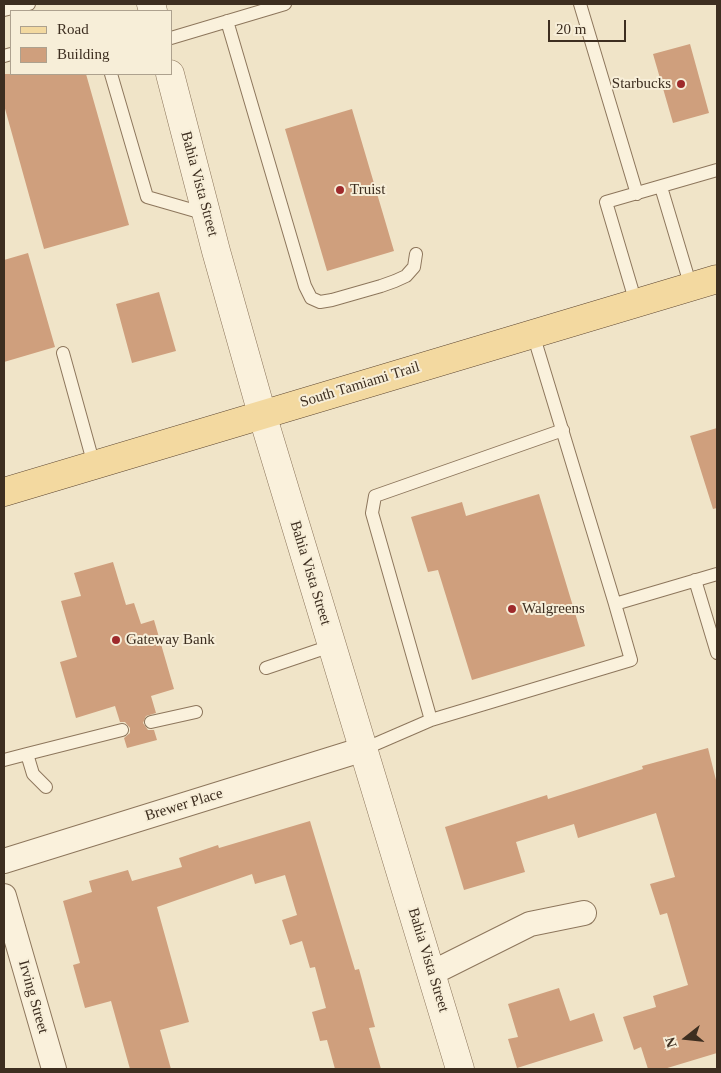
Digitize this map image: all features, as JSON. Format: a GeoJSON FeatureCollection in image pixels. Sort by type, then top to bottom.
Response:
{"type":"FeatureCollection","features":[{"type":"Feature","properties":{"kind":"main road","name":"South Tamiami Trail"},"geometry":{"type":"LineString","coordinates":[[4,492],[717,279]]}},
{"type":"Feature","properties":{"kind":"street","name":"Bahia Vista Street"},"geometry":{"type":"LineString","coordinates":[[170,75],[262,414],[460,1069]]}},
{"type":"Feature","properties":{"kind":"street","name":"Brewer Place"},"geometry":{"type":"LineString","coordinates":[[4,861],[364,748]]}},
{"type":"Feature","properties":{"kind":"street","name":"Irving Street"},"geometry":{"type":"LineString","coordinates":[[4,896],[54,1069]]}},
{"type":"Feature","properties":{"kind":"street"},"geometry":{"type":"LineString","coordinates":[[432,973],[530,924],[584,913]]}},
{"type":"Feature","properties":{"kind":"lane"},"geometry":{"type":"LineString","coordinates":[[4,10],[29,4]]}},
{"type":"Feature","properties":{"kind":"lane"},"geometry":{"type":"LineString","coordinates":[[172,38],[285,4]]}},
{"type":"Feature","properties":{"kind":"lane"},"geometry":{"type":"LineString","coordinates":[[580,4],[637,194]]}},
{"type":"Feature","properties":{"kind":"lane"},"geometry":{"type":"LineString","coordinates":[[228,21],[305,286],[312,298],[320,302],[332,300],[395,281],[406,276],[414,267],[416,254]]}},
{"type":"Feature","properties":{"kind":"lane"},"geometry":{"type":"LineString","coordinates":[[111,75],[147,198],[207,214]]}},
{"type":"Feature","properties":{"kind":"lane"},"geometry":{"type":"LineString","coordinates":[[636,303],[606,202],[717,170]]}},
{"type":"Feature","properties":{"kind":"lane"},"geometry":{"type":"LineString","coordinates":[[661,187],[691,287]]}},
{"type":"Feature","properties":{"kind":"lane"},"geometry":{"type":"LineString","coordinates":[[364,748],[431,720],[631,660],[533,334]]}},
{"type":"Feature","properties":{"kind":"lane"},"geometry":{"type":"LineString","coordinates":[[63,353],[94,464]]}},
{"type":"Feature","properties":{"kind":"lane"},"geometry":{"type":"LineString","coordinates":[[431,720],[372,513],[375,496],[563,430]]}},
{"type":"Feature","properties":{"kind":"lane"},"geometry":{"type":"LineString","coordinates":[[615,604],[717,574]]}},
{"type":"Feature","properties":{"kind":"lane"},"geometry":{"type":"LineString","coordinates":[[695,580],[717,653]]}},
{"type":"Feature","properties":{"kind":"lane"},"geometry":{"type":"LineString","coordinates":[[266,668],[332,646]]}},
{"type":"Feature","properties":{"kind":"lane"},"geometry":{"type":"LineString","coordinates":[[151,722],[196,712]]}},
{"type":"Feature","properties":{"kind":"lane"},"geometry":{"type":"LineString","coordinates":[[4,760],[122,730]]}},
{"type":"Feature","properties":{"kind":"lane"},"geometry":{"type":"LineString","coordinates":[[27,754],[34,774],[46,787]]}},
{"type":"Feature","properties":{"kind":"building","name":"Starbucks"},"geometry":{"type":"Polygon","coordinates":[[[690,44],[709,113],[673,123],[653,54],[690,44]]]}},
{"type":"Feature","properties":{"kind":"building"},"geometry":{"type":"Polygon","coordinates":[[[4,74],[86,75],[129,225],[44,249],[4,105],[4,74]]]}},
{"type":"Feature","properties":{"kind":"building","name":"Truist"},"geometry":{"type":"Polygon","coordinates":[[[352,109],[394,251],[327,271],[285,129],[352,109]]]}},
{"type":"Feature","properties":{"kind":"building"},"geometry":{"type":"Polygon","coordinates":[[[28,253],[55,347],[4,362],[4,260],[28,253]]]}},
{"type":"Feature","properties":{"kind":"building"},"geometry":{"type":"Polygon","coordinates":[[[159,292],[176,351],[132,363],[116,304],[159,292]]]}},
{"type":"Feature","properties":{"kind":"building"},"geometry":{"type":"Polygon","coordinates":[[[717,428],[717,508],[713,509],[690,436],[717,428]]]}},
{"type":"Feature","properties":{"kind":"building","name":"Walgreens"},"geometry":{"type":"Polygon","coordinates":[[[539,494],[585,646],[472,680],[438,570],[428,572],[411,517],[462,502],[466,516],[539,494]]]}},
{"type":"Feature","properties":{"kind":"building","name":"Gateway Bank"},"geometry":{"type":"Polygon","coordinates":[[[113,562],[126,605],[134,603],[141,624],[154,620],[174,689],[151,696],[156,713],[146,716],[143,723],[148,730],[154,730],[157,740],[127,748],[124,738],[130,733],[130,728],[125,722],[120,722],[115,706],[76,718],[60,662],[77,657],[61,601],[81,596],[74,573],[113,562]]]}},
{"type":"Feature","properties":{"kind":"building"},"geometry":{"type":"Polygon","coordinates":[[[708,748],[717,784],[717,1053],[664,1069],[648,1069],[641,1047],[634,1050],[623,1017],[656,1007],[653,996],[688,985],[667,913],[660,915],[650,884],[675,877],[656,813],[578,838],[574,824],[516,842],[525,872],[464,890],[445,827],[547,795],[548,799],[643,769],[642,766],[708,748]]]}},
{"type":"Feature","properties":{"kind":"building"},"geometry":{"type":"Polygon","coordinates":[[[310,821],[355,970],[359,969],[375,1027],[369,1028],[381,1069],[335,1069],[327,1040],[320,1041],[312,1012],[326,1008],[315,967],[310,968],[302,941],[290,945],[282,920],[297,915],[285,875],[255,884],[252,874],[157,907],[189,1022],[160,1030],[171,1069],[130,1069],[111,1001],[85,1008],[73,965],[80,963],[63,901],[92,892],[89,881],[128,870],[132,881],[182,867],[179,858],[218,845],[219,848],[310,821]]]}},
{"type":"Feature","properties":{"kind":"building"},"geometry":{"type":"Polygon","coordinates":[[[559,988],[570,1021],[594,1013],[603,1041],[517,1068],[508,1039],[518,1037],[508,1004],[559,988]]]}},
{"type":"Feature","properties":{"kind":"place","name":"Starbucks"},"geometry":{"type":"Point","coordinates":[681,84]}},
{"type":"Feature","properties":{"kind":"place","name":"Truist"},"geometry":{"type":"Point","coordinates":[340,190]}},
{"type":"Feature","properties":{"kind":"place","name":"Walgreens"},"geometry":{"type":"Point","coordinates":[512,609]}},
{"type":"Feature","properties":{"kind":"place","name":"Gateway Bank"},"geometry":{"type":"Point","coordinates":[116,640]}}]}
